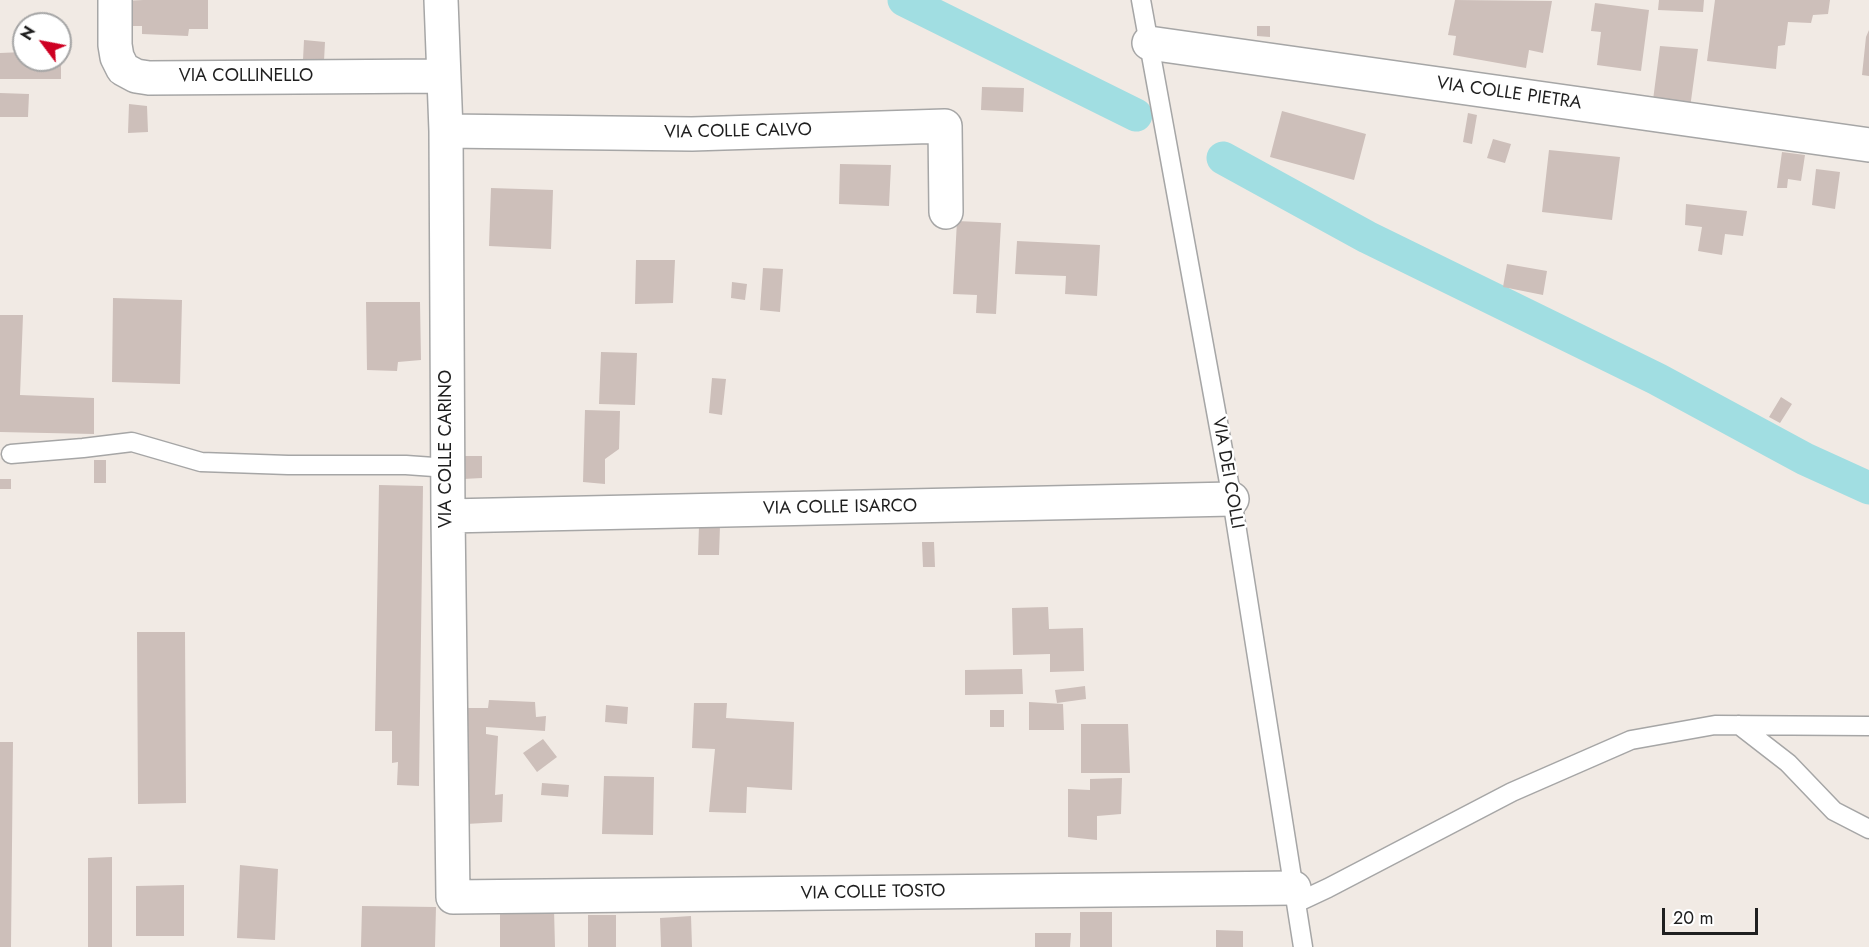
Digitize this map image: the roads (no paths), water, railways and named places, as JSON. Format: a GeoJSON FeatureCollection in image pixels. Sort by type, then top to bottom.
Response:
{"type":"FeatureCollection","features":[{"type":"Feature","properties":{"kind":"street","name":"VIA COLLINELLO"},"geometry":{"type":"LineString","coordinates":[[115,0],[117,57],[123,69],[136,76],[149,78],[443,76]]}},
{"type":"Feature","properties":{"kind":"street","name":"VIA COLLE CARINO"},"geometry":{"type":"LineString","coordinates":[[441,0],[446,131],[447,516],[453,897]]}},
{"type":"Feature","properties":{"kind":"street","name":"VIA COLLE PIETRA"},"geometry":{"type":"LineString","coordinates":[[1149,43],[1869,145]]}},
{"type":"Feature","properties":{"kind":"street","name":"VIA COLLE CALVO"},"geometry":{"type":"LineString","coordinates":[[446,131],[692,134],[945,126],[946,212]]}},
{"type":"Feature","properties":{"kind":"street","name":"VIA COLLE ISARCO"},"geometry":{"type":"LineString","coordinates":[[447,516],[1232,499]]}},
{"type":"Feature","properties":{"kind":"street","name":"VIA COLLE TOSTO"},"geometry":{"type":"LineString","coordinates":[[453,897],[1295,895]]}},
{"type":"Feature","properties":{"kind":"lane","name":"VIA DEI COLLI"},"geometry":{"type":"LineString","coordinates":[[1142,0],[1232,499],[1303,947]]}},
{"type":"Feature","properties":{"kind":"lane"},"geometry":{"type":"LineString","coordinates":[[11,454],[132,442],[201,462],[406,465],[448,468]]}},
{"type":"Feature","properties":{"kind":"lane"},"geometry":{"type":"LineString","coordinates":[[1295,895],[1338,883],[1512,792],[1631,740],[1715,725],[1869,726]]}},
{"type":"Feature","properties":{"kind":"lane"},"geometry":{"type":"LineString","coordinates":[[1738,725],[1788,763],[1834,811],[1869,829]]}},
{"type":"Feature","properties":{"kind":"waterway"},"geometry":{"type":"LineString","coordinates":[[904,0],[1136,115]]}},
{"type":"Feature","properties":{"kind":"waterway"},"geometry":{"type":"LineString","coordinates":[[1223,158],[1367,237],[1657,379],[1805,459],[1869,488]]}}]}
